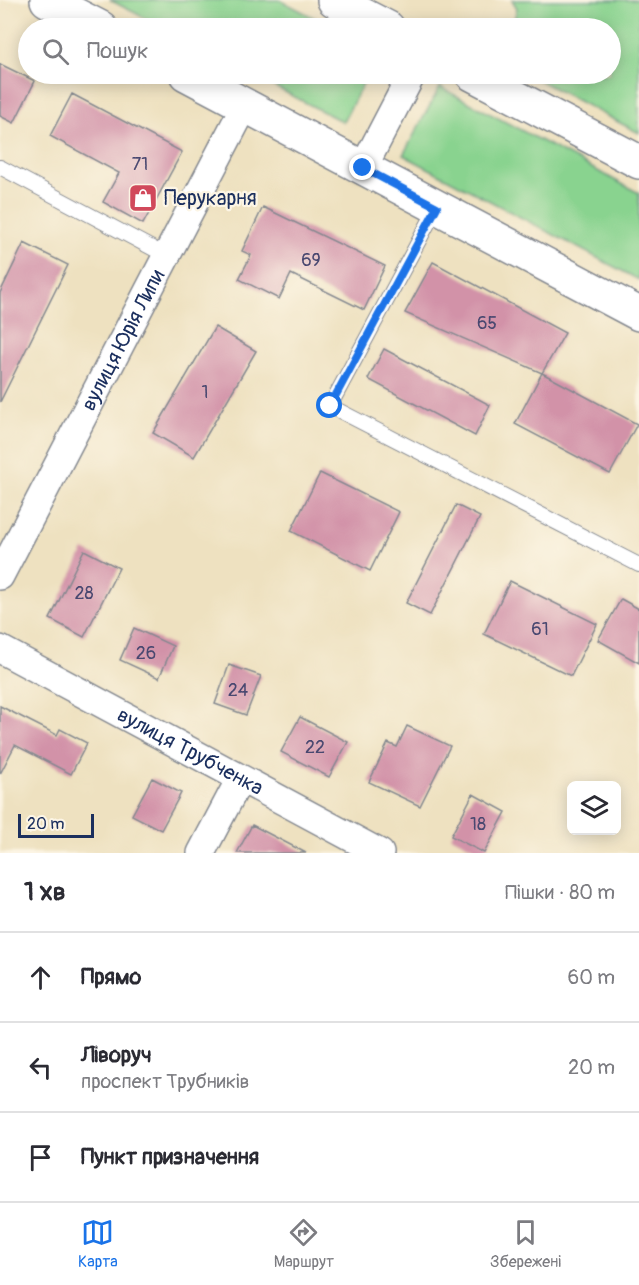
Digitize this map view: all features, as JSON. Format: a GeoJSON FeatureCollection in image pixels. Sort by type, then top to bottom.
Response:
{"type":"FeatureCollection","features":[{"type":"Feature","properties":{"kind":"main road"},"geometry":{"type":"LineString","coordinates":[[47,0],[82,18]]}},
{"type":"Feature","properties":{"kind":"main road"},"geometry":{"type":"LineString","coordinates":[[334,0],[369,18]]}},
{"type":"Feature","properties":{"kind":"main road"},"geometry":{"type":"LineString","coordinates":[[205,84],[639,314]]}},
{"type":"Feature","properties":{"kind":"main road"},"geometry":{"type":"LineString","coordinates":[[491,84],[639,162]]}},
{"type":"Feature","properties":{"kind":"street"},"geometry":{"type":"LineString","coordinates":[[363,168],[407,84]]}},
{"type":"Feature","properties":{"kind":"street","name":"вулиця Юрія Липи"},"geometry":{"type":"LineString","coordinates":[[0,576],[245,105]]}},
{"type":"Feature","properties":{"kind":"street","name":"вулиця Трубченка"},"geometry":{"type":"LineString","coordinates":[[0,649],[380,853]]}},
{"type":"Feature","properties":{"kind":"street"},"geometry":{"type":"LineString","coordinates":[[201,853],[240,779]]}},
{"type":"Feature","properties":{"kind":"lane"},"geometry":{"type":"LineString","coordinates":[[0,167],[167,256]]}},
{"type":"Feature","properties":{"kind":"lane"},"geometry":{"type":"LineString","coordinates":[[437,207],[330,406],[639,565]]}},
{"type":"Feature","properties":{"kind":"green space"},"geometry":{"type":"Polygon","coordinates":[[[110,0],[280,0],[315,18],[145,18],[110,0]]]}},
{"type":"Feature","properties":{"kind":"green space"},"geometry":{"type":"Polygon","coordinates":[[[512,0],[639,0],[639,133],[546,84],[621,84],[621,18],[514,18],[517,8],[512,0]]]}},
{"type":"Feature","properties":{"kind":"green space"},"geometry":{"type":"Polygon","coordinates":[[[269,84],[363,84],[343,122],[269,84]]]}},
{"type":"Feature","properties":{"kind":"green space"},"geometry":{"type":"Polygon","coordinates":[[[440,87],[639,193],[639,280],[403,155],[440,87]]]}},
{"type":"Feature","properties":{"kind":"building"},"geometry":{"type":"Polygon","coordinates":[[[0,64],[18,73],[18,84],[34,84],[14,123],[0,116],[0,64]]]}},
{"type":"Feature","properties":{"kind":"building"},"geometry":{"type":"Polygon","coordinates":[[[72,94],[182,152],[143,224],[103,202],[119,173],[50,136],[72,94]]]}},
{"type":"Feature","properties":{"kind":"building"},"geometry":{"type":"Polygon","coordinates":[[[263,207],[385,266],[364,310],[291,274],[279,299],[239,279],[251,255],[242,251],[263,207]]]}},
{"type":"Feature","properties":{"kind":"building"},"geometry":{"type":"Polygon","coordinates":[[[24,243],[68,265],[0,402],[0,293],[24,243]]]}},
{"type":"Feature","properties":{"kind":"building"},"geometry":{"type":"Polygon","coordinates":[[[433,262],[565,333],[542,373],[405,313],[433,262]]]}},
{"type":"Feature","properties":{"kind":"building"},"geometry":{"type":"Polygon","coordinates":[[[215,327],[256,351],[194,457],[153,433],[215,327]]]}},
{"type":"Feature","properties":{"kind":"building"},"geometry":{"type":"Polygon","coordinates":[[[384,349],[490,405],[475,436],[368,379],[384,349]]]}},
{"type":"Feature","properties":{"kind":"building"},"geometry":{"type":"Polygon","coordinates":[[[542,373],[637,424],[610,474],[515,424],[542,373]]]}},
{"type":"Feature","properties":{"kind":"building"},"geometry":{"type":"Polygon","coordinates":[[[320,473],[399,512],[370,571],[291,531],[320,473]]]}},
{"type":"Feature","properties":{"kind":"building"},"geometry":{"type":"Polygon","coordinates":[[[456,505],[480,517],[430,615],[406,603],[456,505]]]}},
{"type":"Feature","properties":{"kind":"building"},"geometry":{"type":"Polygon","coordinates":[[[84,550],[119,568],[84,637],[50,619],[84,550]]]}},
{"type":"Feature","properties":{"kind":"building"},"geometry":{"type":"Polygon","coordinates":[[[510,581],[597,624],[571,676],[484,634],[510,581]]]}},
{"type":"Feature","properties":{"kind":"building"},"geometry":{"type":"Polygon","coordinates":[[[621,599],[639,609],[639,663],[598,640],[621,599]]]}},
{"type":"Feature","properties":{"kind":"building"},"geometry":{"type":"Polygon","coordinates":[[[134,628],[173,646],[159,678],[120,660],[134,628]]]}},
{"type":"Feature","properties":{"kind":"building"},"geometry":{"type":"Polygon","coordinates":[[[229,665],[261,676],[246,715],[215,704],[229,665]]]}},
{"type":"Feature","properties":{"kind":"building"},"geometry":{"type":"Polygon","coordinates":[[[0,706],[57,735],[60,729],[87,743],[71,774],[15,745],[0,774],[0,706]]]}},
{"type":"Feature","properties":{"kind":"building"},"geometry":{"type":"Polygon","coordinates":[[[300,717],[348,742],[329,777],[281,752],[300,717]]]}},
{"type":"Feature","properties":{"kind":"building"},"geometry":{"type":"Polygon","coordinates":[[[407,726],[450,746],[420,806],[369,782],[388,743],[397,747],[407,726]]]}},
{"type":"Feature","properties":{"kind":"building"},"geometry":{"type":"Polygon","coordinates":[[[152,778],[181,793],[161,830],[132,815],[152,778]]]}},
{"type":"Feature","properties":{"kind":"building"},"geometry":{"type":"Polygon","coordinates":[[[473,794],[506,812],[484,853],[451,836],[473,794]]]}},
{"type":"Feature","properties":{"kind":"building"},"geometry":{"type":"Polygon","coordinates":[[[252,825],[306,853],[237,853],[252,825]]]}},
{"type":"Feature","properties":{"kind":"place","name":"Перукарня"},"geometry":{"type":"Point","coordinates":[143,198]}},
{"type":"Feature","properties":{"kind":"route"},"geometry":{"type":"LineString","coordinates":[[330,406],[437,207],[363,168]]}}]}
